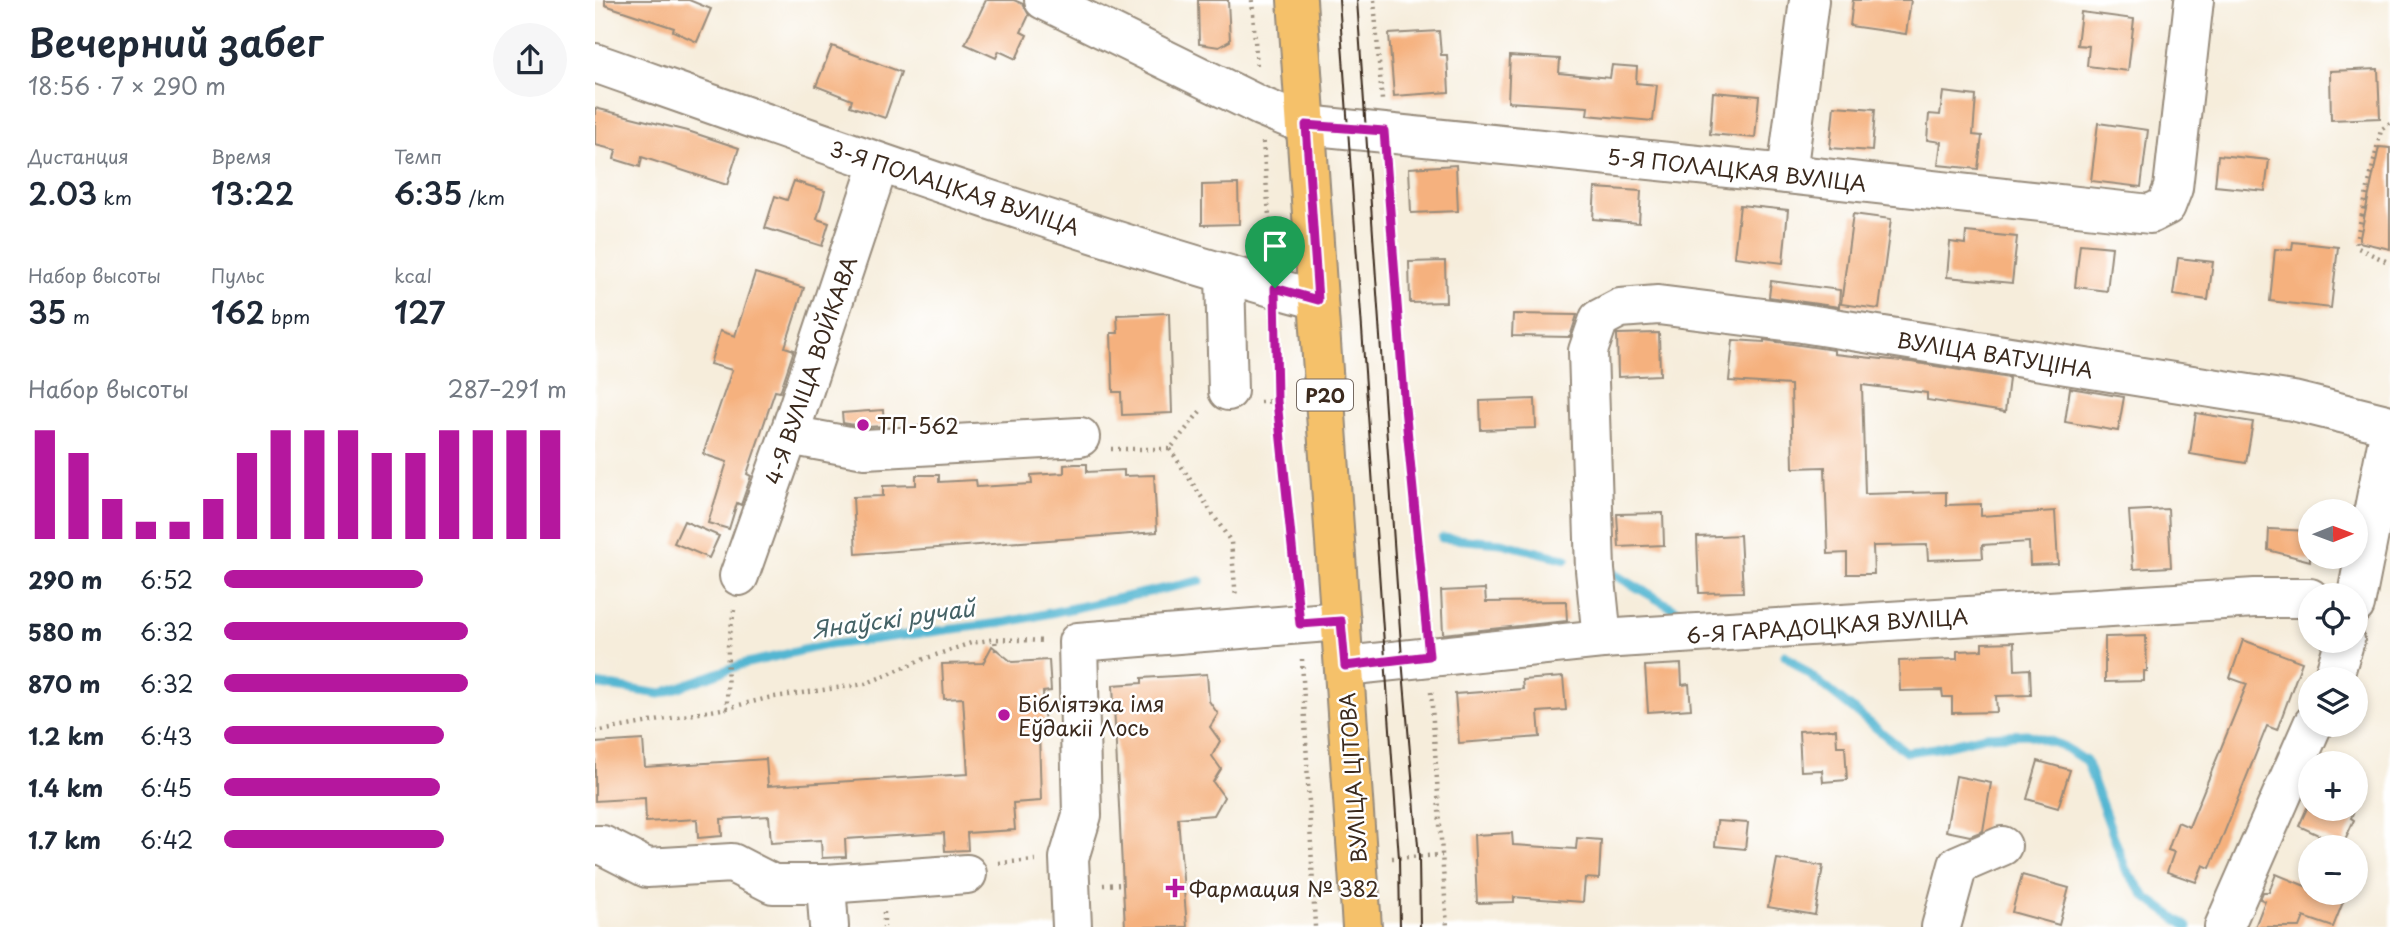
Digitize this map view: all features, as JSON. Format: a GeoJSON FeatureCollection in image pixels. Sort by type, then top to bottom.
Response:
{"type":"FeatureCollection","features":[{"type":"Feature","properties":{"kind":"main road","name":"ВУЛІЦА ЦІТОВА"},"geometry":{"type":"LineString","coordinates":[[1297,0],[1362,927]]}},
{"type":"Feature","properties":{"kind":"street","name":"5-Я ПОЛАЦКАЯ ВУЛІЦА"},"geometry":{"type":"LineString","coordinates":[[1044,0],[1260,106],[1306,125],[1384,131],[2150,214],[2166,206],[2173,188],[2194,0]]}},
{"type":"Feature","properties":{"kind":"street"},"geometry":{"type":"LineString","coordinates":[[1787,174],[1809,0]]}},
{"type":"Feature","properties":{"kind":"street","name":"3-Я ПОЛАЦКАЯ ВУЛІЦА"},"geometry":{"type":"LineString","coordinates":[[595,63],[879,163],[1225,275],[1318,300]]}},
{"type":"Feature","properties":{"kind":"street","name":"4-Я ВУЛІЦА ВОЙКАВА"},"geometry":{"type":"LineString","coordinates":[[739,576],[879,163]]}},
{"type":"Feature","properties":{"kind":"street"},"geometry":{"type":"LineString","coordinates":[[1225,275],[1228,391]]}},
{"type":"Feature","properties":{"kind":"street","name":"ВУЛІЦА ВАТУЦІНА"},"geometry":{"type":"LineString","coordinates":[[1602,639],[1595,570],[1588,351],[1599,319],[1620,308],[1658,305],[1801,323],[2293,401],[2390,426],[2367,583]]}},
{"type":"Feature","properties":{"kind":"street"},"geometry":{"type":"LineString","coordinates":[[789,435],[865,449],[1080,437]]}},
{"type":"Feature","properties":{"kind":"street","name":"6-Я ГАРАДОЦКАЯ ВУЛІЦА"},"geometry":{"type":"LineString","coordinates":[[1345,666],[1602,639],[2255,598],[2298,598]]}},
{"type":"Feature","properties":{"kind":"street"},"geometry":{"type":"LineString","coordinates":[[1072,927],[1069,858],[1082,816],[1078,642],[1341,621]]}},
{"type":"Feature","properties":{"kind":"street"},"geometry":{"type":"LineString","coordinates":[[2224,927],[2307,737]]}},
{"type":"Feature","properties":{"kind":"street"},"geometry":{"type":"LineString","coordinates":[[595,845],[602,845],[647,868],[732,863],[773,884],[826,884],[967,874]]}},
{"type":"Feature","properties":{"kind":"street"},"geometry":{"type":"LineString","coordinates":[[1941,927],[1958,865],[2002,846]]}},
{"type":"Feature","properties":{"kind":"street"},"geometry":{"type":"LineString","coordinates":[[826,884],[829,927]]}},
{"type":"Feature","properties":{"kind":"path"},"geometry":{"type":"LineString","coordinates":[[1252,0],[1275,288],[1277,401],[1300,624],[1315,927]]}},
{"type":"Feature","properties":{"kind":"path"},"geometry":{"type":"LineString","coordinates":[[1374,0],[1404,397],[1429,656],[1447,927]]}},
{"type":"Feature","properties":{"kind":"path"},"geometry":{"type":"LineString","coordinates":[[2390,123],[2381,130],[2356,242],[2358,248],[2390,262]]}},
{"type":"Feature","properties":{"kind":"path"},"geometry":{"type":"LineString","coordinates":[[1170,449],[1231,542],[1238,629]]}},
{"type":"Feature","properties":{"kind":"path"},"geometry":{"type":"LineString","coordinates":[[595,732],[768,698],[865,684],[971,642],[995,639],[1078,642]]}},
{"type":"Feature","properties":{"kind":"path"},"geometry":{"type":"LineString","coordinates":[[995,639],[996,651]]}},
{"type":"Feature","properties":{"kind":"path"},"geometry":{"type":"LineString","coordinates":[[727,708],[728,646]]}},
{"type":"Feature","properties":{"kind":"path"},"geometry":{"type":"LineString","coordinates":[[1387,859],[1442,855]]}},
{"type":"Feature","properties":{"kind":"building"},"geometry":{"type":"Polygon","coordinates":[[[605,0],[689,0],[711,9],[697,42],[673,31],[674,28],[605,5],[605,0]]]}},
{"type":"Feature","properties":{"kind":"building"},"geometry":{"type":"Polygon","coordinates":[[[986,0],[1014,0],[1023,4],[1029,15],[1021,32],[1027,35],[1016,59],[999,51],[996,58],[965,44],[986,0]]]}},
{"type":"Feature","properties":{"kind":"building"},"geometry":{"type":"Polygon","coordinates":[[[1198,0],[1228,0],[1230,41],[1219,47],[1199,44],[1198,0]]]}},
{"type":"Feature","properties":{"kind":"building"},"geometry":{"type":"Polygon","coordinates":[[[1853,0],[1911,0],[1906,34],[1850,26],[1853,0]]]}},
{"type":"Feature","properties":{"kind":"building"},"geometry":{"type":"Polygon","coordinates":[[[2081,12],[2134,19],[2128,71],[2087,66],[2089,46],[2077,45],[2081,12]]]}},
{"type":"Feature","properties":{"kind":"building"},"geometry":{"type":"Polygon","coordinates":[[[1439,31],[1441,55],[1447,55],[1449,92],[1394,96],[1389,34],[1439,31]]]}},
{"type":"Feature","properties":{"kind":"building"},"geometry":{"type":"Polygon","coordinates":[[[832,46],[901,72],[885,118],[850,106],[852,100],[816,86],[832,46]]]}},
{"type":"Feature","properties":{"kind":"building"},"geometry":{"type":"Polygon","coordinates":[[[1510,56],[1560,59],[1559,73],[1610,78],[1612,65],[1637,67],[1636,83],[1657,85],[1653,121],[1587,115],[1588,107],[1508,102],[1510,56]]]}},
{"type":"Feature","properties":{"kind":"building"},"geometry":{"type":"Polygon","coordinates":[[[2378,69],[2380,118],[2331,120],[2330,71],[2378,69]]]}},
{"type":"Feature","properties":{"kind":"building"},"geometry":{"type":"Polygon","coordinates":[[[1713,92],[1759,96],[1755,138],[1710,134],[1713,92]]]}},
{"type":"Feature","properties":{"kind":"building"},"geometry":{"type":"Polygon","coordinates":[[[1943,92],[1976,96],[1973,135],[1982,136],[1978,169],[1938,165],[1941,142],[1927,140],[1929,114],[1940,115],[1943,92]]]}},
{"type":"Feature","properties":{"kind":"building"},"geometry":{"type":"Polygon","coordinates":[[[1834,106],[1875,109],[1872,151],[1830,148],[1834,106]]]}},
{"type":"Feature","properties":{"kind":"building"},"geometry":{"type":"Polygon","coordinates":[[[595,108],[691,132],[739,148],[727,185],[642,157],[640,167],[614,159],[616,150],[595,145],[595,108]]]}},
{"type":"Feature","properties":{"kind":"building"},"geometry":{"type":"Polygon","coordinates":[[[2098,123],[2148,130],[2141,187],[2091,181],[2098,123]]]}},
{"type":"Feature","properties":{"kind":"building"},"geometry":{"type":"Polygon","coordinates":[[[2379,147],[2390,148],[2390,249],[2359,242],[2379,147]]]}},
{"type":"Feature","properties":{"kind":"building"},"geometry":{"type":"Polygon","coordinates":[[[2218,155],[2269,160],[2265,191],[2215,186],[2218,155]]]}},
{"type":"Feature","properties":{"kind":"building"},"geometry":{"type":"Polygon","coordinates":[[[1456,165],[1458,211],[1411,213],[1409,168],[1456,165]]]}},
{"type":"Feature","properties":{"kind":"building"},"geometry":{"type":"Polygon","coordinates":[[[794,181],[825,191],[817,219],[829,223],[822,246],[765,228],[775,196],[787,200],[794,181]]]}},
{"type":"Feature","properties":{"kind":"building"},"geometry":{"type":"Polygon","coordinates":[[[1238,184],[1239,224],[1202,225],[1202,185],[1238,184]]]}},
{"type":"Feature","properties":{"kind":"building"},"geometry":{"type":"Polygon","coordinates":[[[1595,188],[1641,191],[1639,223],[1593,219],[1595,188]]]}},
{"type":"Feature","properties":{"kind":"building"},"geometry":{"type":"Polygon","coordinates":[[[1740,205],[1788,210],[1783,263],[1734,257],[1740,205]]]}},
{"type":"Feature","properties":{"kind":"building"},"geometry":{"type":"Polygon","coordinates":[[[1853,214],[1891,219],[1879,309],[1841,304],[1853,214]]]}},
{"type":"Feature","properties":{"kind":"building"},"geometry":{"type":"Polygon","coordinates":[[[1966,232],[2017,237],[2012,283],[1947,277],[1950,242],[1965,244],[1966,232]]]}},
{"type":"Feature","properties":{"kind":"building"},"geometry":{"type":"Polygon","coordinates":[[[2293,242],[2338,247],[2331,308],[2270,301],[2275,249],[2292,250],[2293,242]]]}},
{"type":"Feature","properties":{"kind":"building"},"geometry":{"type":"Polygon","coordinates":[[[2080,244],[2112,247],[2107,291],[2075,287],[2080,244]]]}},
{"type":"Feature","properties":{"kind":"building"},"geometry":{"type":"Polygon","coordinates":[[[2178,258],[2213,262],[2208,300],[2173,295],[2178,258]]]}},
{"type":"Feature","properties":{"kind":"building"},"geometry":{"type":"Polygon","coordinates":[[[1445,261],[1446,302],[1410,303],[1409,262],[1445,261]]]}},
{"type":"Feature","properties":{"kind":"building"},"geometry":{"type":"Polygon","coordinates":[[[755,273],[804,288],[785,347],[794,350],[780,392],[775,391],[747,474],[751,476],[741,505],[737,503],[729,529],[708,523],[727,462],[703,454],[732,370],[710,364],[720,331],[735,336],[755,273]]]}},
{"type":"Feature","properties":{"kind":"building"},"geometry":{"type":"Polygon","coordinates":[[[1771,281],[1840,290],[1839,307],[1769,297],[1771,281]]]}},
{"type":"Feature","properties":{"kind":"building"},"geometry":{"type":"Polygon","coordinates":[[[1169,313],[1172,413],[1122,415],[1121,392],[1113,392],[1111,333],[1118,333],[1117,315],[1169,313]]]}},
{"type":"Feature","properties":{"kind":"building"},"geometry":{"type":"Polygon","coordinates":[[[1513,314],[1577,315],[1570,337],[1512,336],[1513,314]]]}},
{"type":"Feature","properties":{"kind":"building"},"geometry":{"type":"Polygon","coordinates":[[[1659,333],[1660,375],[1618,377],[1617,334],[1659,333]]]}},
{"type":"Feature","properties":{"kind":"building"},"geometry":{"type":"Polygon","coordinates":[[[1733,340],[1764,340],[1834,350],[1834,354],[1911,362],[2009,378],[2005,412],[1927,400],[1927,393],[1862,385],[1865,494],[1946,492],[1946,505],[1981,504],[1981,516],[2055,511],[2058,564],[2030,565],[2029,542],[1982,545],[1983,558],[1928,560],[1927,545],[1873,546],[1874,574],[1847,574],[1847,553],[1828,554],[1825,467],[1793,468],[1791,385],[1729,381],[1733,340]]]}},
{"type":"Feature","properties":{"kind":"building"},"geometry":{"type":"Polygon","coordinates":[[[2070,388],[2124,397],[2118,431],[2065,422],[2070,388]]]}},
{"type":"Feature","properties":{"kind":"building"},"geometry":{"type":"Polygon","coordinates":[[[1535,399],[1536,428],[1481,430],[1480,401],[1535,399]]]}},
{"type":"Feature","properties":{"kind":"building"},"geometry":{"type":"Polygon","coordinates":[[[883,410],[884,426],[866,427],[843,423],[842,413],[883,410]]]}},
{"type":"Feature","properties":{"kind":"building"},"geometry":{"type":"Polygon","coordinates":[[[2196,413],[2253,422],[2246,463],[2190,454],[2196,413]]]}},
{"type":"Feature","properties":{"kind":"building"},"geometry":{"type":"Polygon","coordinates":[[[1087,464],[1087,472],[1124,470],[1124,476],[1154,475],[1157,532],[856,554],[853,497],[883,496],[883,486],[916,485],[916,475],[939,475],[939,482],[976,480],[977,487],[1032,484],[1031,475],[1064,473],[1064,465],[1087,464]]]}},
{"type":"Feature","properties":{"kind":"building"},"geometry":{"type":"Polygon","coordinates":[[[2168,509],[2171,567],[2133,569],[2129,511],[2168,509]]]}},
{"type":"Feature","properties":{"kind":"building"},"geometry":{"type":"Polygon","coordinates":[[[1663,513],[1664,545],[1619,547],[1617,514],[1663,513]]]}},
{"type":"Feature","properties":{"kind":"building"},"geometry":{"type":"Polygon","coordinates":[[[684,521],[719,536],[709,558],[674,543],[684,521]]]}},
{"type":"Feature","properties":{"kind":"building"},"geometry":{"type":"Polygon","coordinates":[[[2269,529],[2298,530],[2298,558],[2268,550],[2269,529]]]}},
{"type":"Feature","properties":{"kind":"building"},"geometry":{"type":"Polygon","coordinates":[[[1740,535],[1743,592],[1699,593],[1697,537],[1740,535]]]}},
{"type":"Feature","properties":{"kind":"building"},"geometry":{"type":"Polygon","coordinates":[[[1485,589],[1486,602],[1566,601],[1567,621],[1443,634],[1441,591],[1485,589]]]}},
{"type":"Feature","properties":{"kind":"building"},"geometry":{"type":"Polygon","coordinates":[[[2146,636],[2147,671],[2144,671],[2144,681],[2105,682],[2105,637],[2146,636]]]}},
{"type":"Feature","properties":{"kind":"building"},"geometry":{"type":"Polygon","coordinates":[[[2243,640],[2302,662],[2277,730],[2267,726],[2210,868],[2203,865],[2196,882],[2167,872],[2174,852],[2168,850],[2178,822],[2189,827],[2247,684],[2230,678],[2243,640]]]}},
{"type":"Feature","properties":{"kind":"building"},"geometry":{"type":"Polygon","coordinates":[[[2014,642],[2015,670],[2030,669],[2031,695],[1996,696],[1997,712],[1952,713],[1952,697],[1943,697],[1942,690],[1900,691],[1899,661],[1957,659],[1957,651],[1982,650],[1982,643],[2014,642]]]}},
{"type":"Feature","properties":{"kind":"building"},"geometry":{"type":"Polygon","coordinates":[[[992,646],[1012,662],[1049,660],[1051,691],[1043,692],[1045,731],[1039,732],[1041,801],[1013,803],[1015,830],[967,833],[968,850],[945,851],[944,833],[845,839],[846,857],[822,858],[821,840],[771,843],[769,816],[721,819],[722,836],[698,838],[697,819],[646,822],[645,798],[595,801],[595,743],[643,740],[645,767],[766,759],[768,786],[968,774],[963,698],[944,699],[942,664],[983,663],[992,646]]]}},
{"type":"Feature","properties":{"kind":"building"},"geometry":{"type":"Polygon","coordinates":[[[1681,664],[1682,685],[1689,684],[1691,709],[1648,712],[1645,666],[1681,664]]]}},
{"type":"Feature","properties":{"kind":"building"},"geometry":{"type":"Polygon","coordinates":[[[1207,674],[1209,701],[1218,714],[1210,727],[1220,741],[1212,756],[1221,769],[1213,782],[1224,797],[1214,815],[1178,818],[1187,927],[1125,927],[1113,685],[1142,683],[1142,678],[1207,674]]]}},
{"type":"Feature","properties":{"kind":"building"},"geometry":{"type":"Polygon","coordinates":[[[1563,677],[1566,710],[1538,712],[1540,737],[1459,743],[1455,694],[1523,689],[1522,680],[1563,677]]]}},
{"type":"Feature","properties":{"kind":"building"},"geometry":{"type":"Polygon","coordinates":[[[1836,729],[1837,746],[1845,746],[1847,780],[1823,782],[1822,770],[1801,771],[1799,731],[1836,729]]]}},
{"type":"Feature","properties":{"kind":"building"},"geometry":{"type":"Polygon","coordinates":[[[2038,761],[2070,770],[2058,808],[2027,799],[2038,761]]]}},
{"type":"Feature","properties":{"kind":"building"},"geometry":{"type":"Polygon","coordinates":[[[1956,776],[1991,783],[1983,831],[1970,836],[1946,831],[1956,776]]]}},
{"type":"Feature","properties":{"kind":"building"},"geometry":{"type":"Polygon","coordinates":[[[1717,821],[1748,823],[1745,849],[1715,846],[1717,821]]]}},
{"type":"Feature","properties":{"kind":"building"},"geometry":{"type":"Polygon","coordinates":[[[2301,821],[2354,821],[2347,835],[2318,835],[2299,826],[2301,821]]]}},
{"type":"Feature","properties":{"kind":"building"},"geometry":{"type":"Polygon","coordinates":[[[1512,833],[1513,845],[1576,849],[1577,838],[1601,840],[1599,879],[1585,878],[1583,902],[1514,897],[1514,902],[1477,903],[1474,835],[1512,833]]]}},
{"type":"Feature","properties":{"kind":"building"},"geometry":{"type":"Polygon","coordinates":[[[1777,859],[1823,866],[1815,915],[1768,907],[1777,859]]]}},
{"type":"Feature","properties":{"kind":"building"},"geometry":{"type":"Polygon","coordinates":[[[2276,874],[2298,883],[2298,905],[2342,905],[2333,927],[2304,917],[2300,927],[2255,927],[2265,901],[2260,899],[2263,892],[2269,892],[2276,874]]]}},
{"type":"Feature","properties":{"kind":"building"},"geometry":{"type":"Polygon","coordinates":[[[2022,875],[2069,888],[2059,925],[2012,912],[2022,875]]]}},
{"type":"Feature","properties":{"kind":"waterway","name":"Янаўскі ручай"},"geometry":{"type":"LineString","coordinates":[[1442,538],[1501,543],[1566,559]]}},
{"type":"Feature","properties":{"kind":"waterway","name":"Янаўскі ручай"},"geometry":{"type":"LineString","coordinates":[[1612,573],[1692,619]]}},
{"type":"Feature","properties":{"kind":"waterway","name":"Янаўскі ручай"},"geometry":{"type":"LineString","coordinates":[[595,684],[660,694],[743,664],[821,646],[1008,622],[1200,581]]}},
{"type":"Feature","properties":{"kind":"waterway","name":"Янаўскі ручай"},"geometry":{"type":"LineString","coordinates":[[1785,655],[1906,752],[1986,736],[2027,734],[2061,745],[2086,761],[2126,870],[2147,898],[2188,927]]}},
{"type":"Feature","properties":{"kind":"tram line"},"geometry":{"type":"LineString","coordinates":[[1339,0],[1399,858],[1400,927]]}},
{"type":"Feature","properties":{"kind":"tram line"},"geometry":{"type":"LineString","coordinates":[[1357,0],[1402,659],[1419,857],[1420,927]]}},
{"type":"Feature","properties":{"kind":"place","name":"ТП-562"},"geometry":{"type":"Point","coordinates":[863,425]}},
{"type":"Feature","properties":{"kind":"place","name":"Бібліятэка імя Еўдакіі Лось"},"geometry":{"type":"Point","coordinates":[1004,715]}},
{"type":"Feature","properties":{"kind":"place","name":"Фармация № 382"},"geometry":{"type":"Point","coordinates":[1175,888]}},
{"type":"Feature","properties":{"kind":"route"},"geometry":{"type":"LineString","coordinates":[[1306,125],[1384,131],[1404,397],[1429,656],[1345,666],[1341,621],[1300,624],[1277,401],[1275,288],[1318,300],[1306,125]]}}]}
